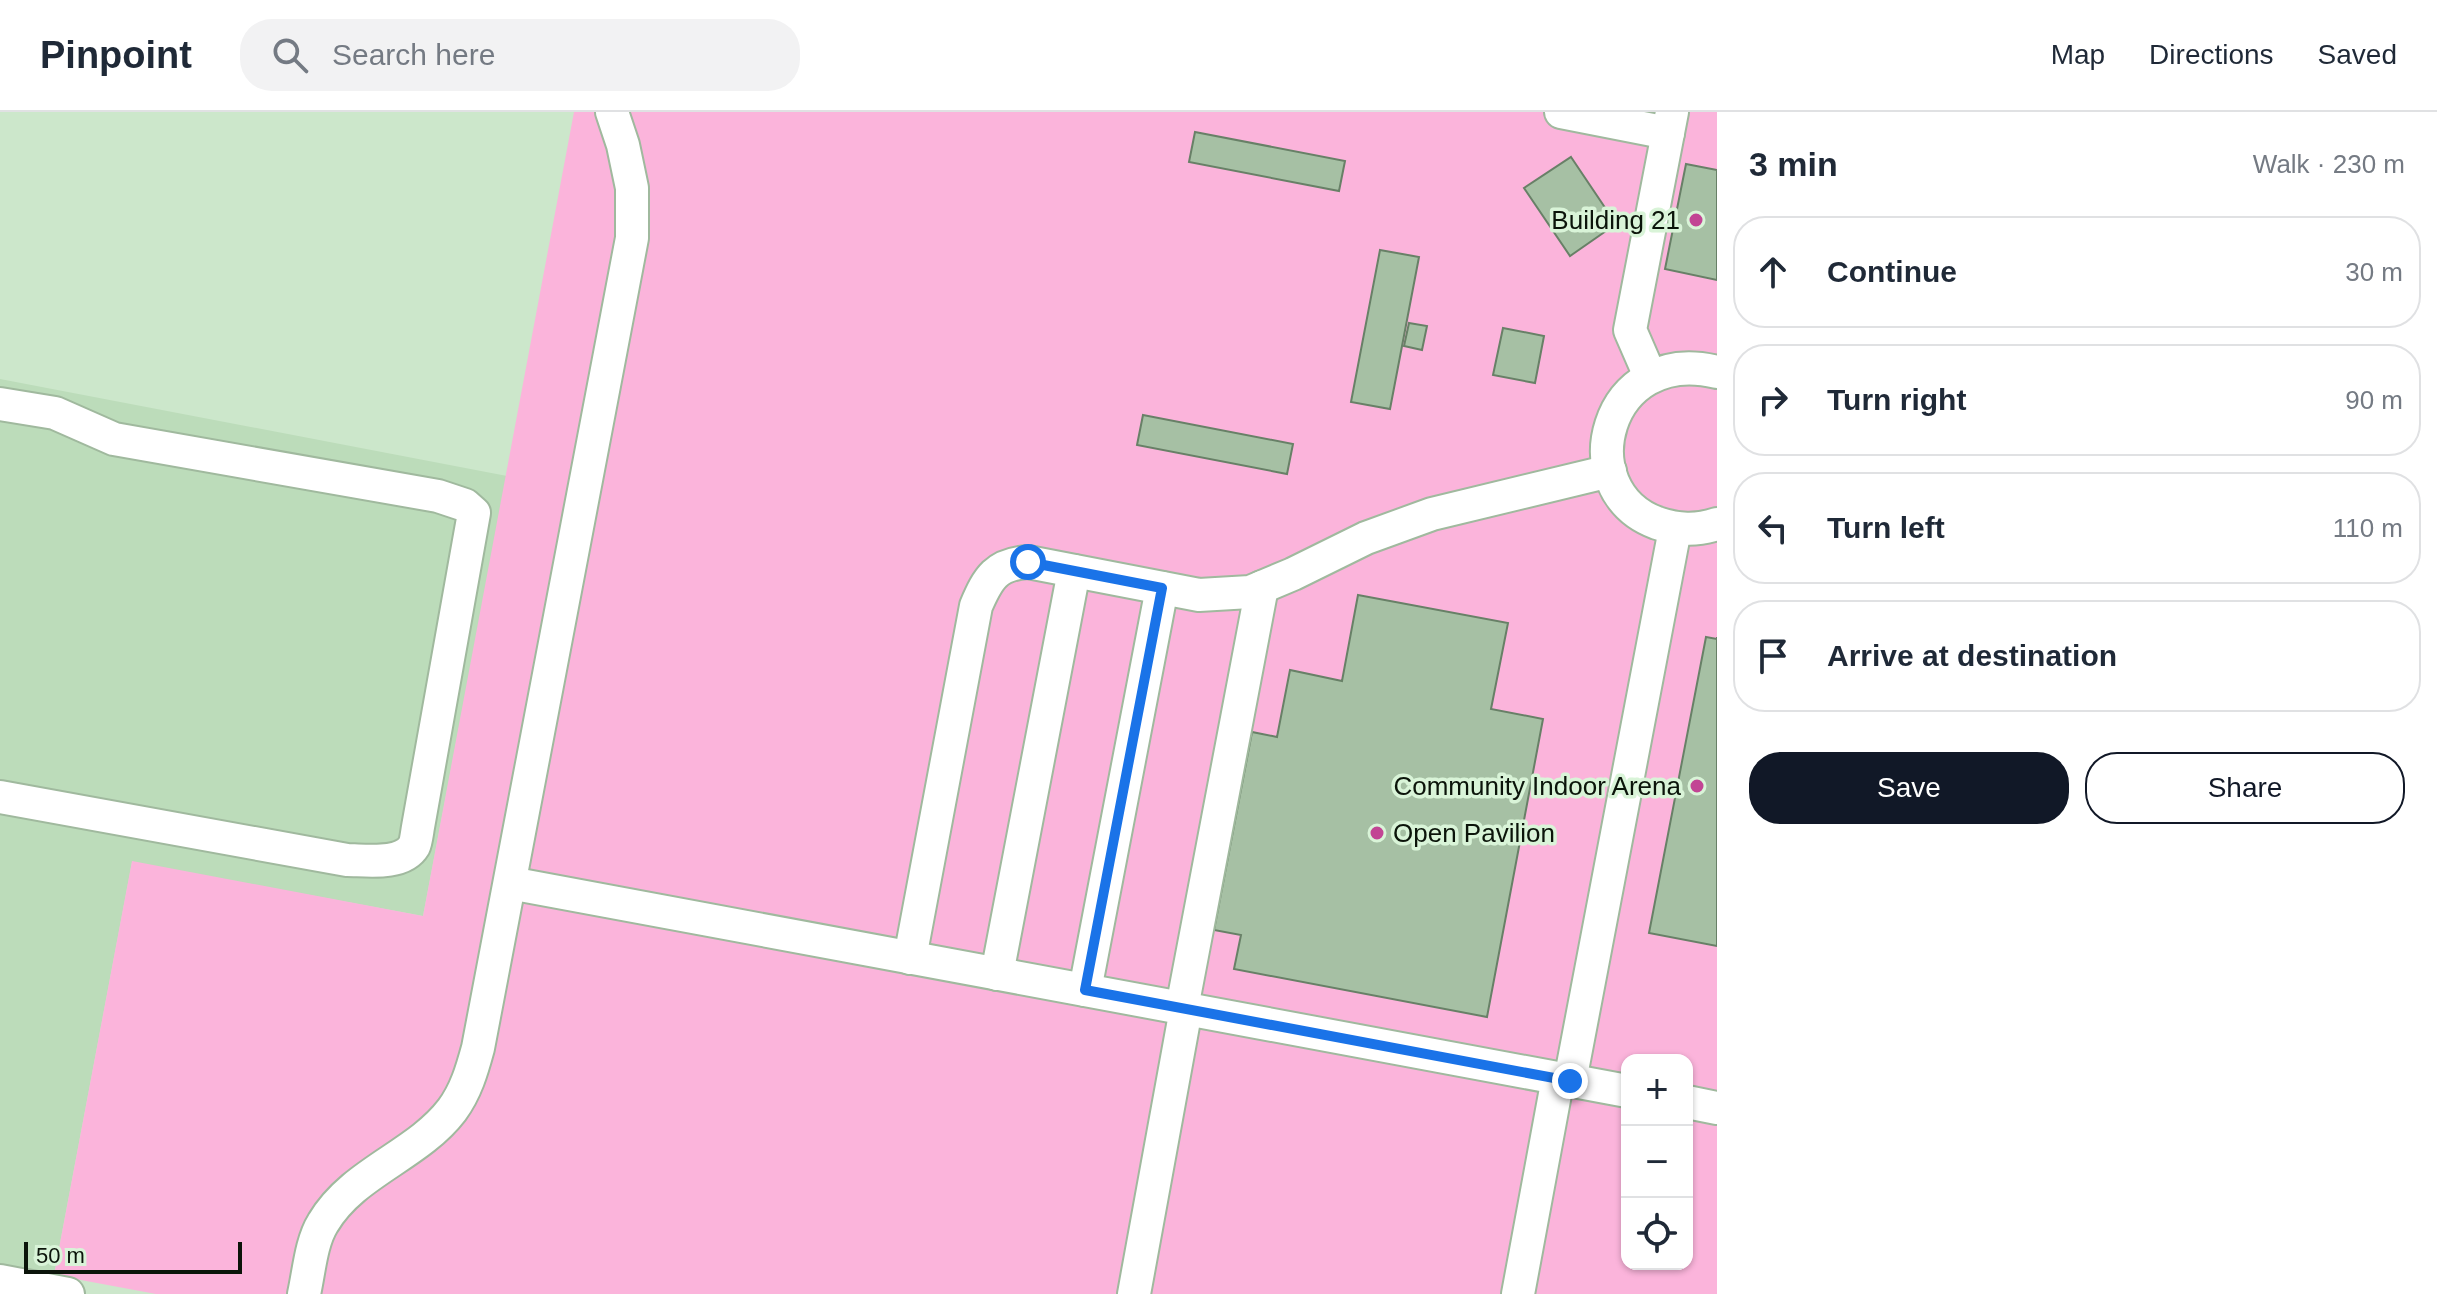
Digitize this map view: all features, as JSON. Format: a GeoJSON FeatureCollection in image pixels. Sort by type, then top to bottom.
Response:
{"type":"FeatureCollection","features":[{"type":"Feature","properties":{"kind":"street"},"geometry":{"type":"LineString","coordinates":[[304,1294],[322,1224],[345,1196],[423,1137],[451,1111],[468,1081],[478,1048],[632,238],[632,188],[612,112]]}},
{"type":"Feature","properties":{"kind":"street"},"geometry":{"type":"LineString","coordinates":[[1561,112],[1670,123],[1630,330],[1650,376]]}},
{"type":"Feature","properties":{"kind":"street"},"geometry":{"type":"LineString","coordinates":[[1717,372],[1696,367],[1668,369],[1650,376],[1623,399],[1610,424],[1607,452],[1613,483],[1627,502],[1648,520],[1675,529],[1702,529],[1717,524]]}},
{"type":"Feature","properties":{"kind":"street"},"geometry":{"type":"LineString","coordinates":[[0,404],[55,413],[114,439],[438,496],[465,505],[474,513],[414,847],[402,857],[347,860],[0,797]]}},
{"type":"Feature","properties":{"kind":"street"},"geometry":{"type":"LineString","coordinates":[[910,958],[976,606],[984,586],[995,572],[1011,563],[1028,562],[1199,595],[1250,592],[1366,538],[1432,514],[1610,471]]}},
{"type":"Feature","properties":{"kind":"street"},"geometry":{"type":"LineString","coordinates":[[1518,1294],[1675,529]]}},
{"type":"Feature","properties":{"kind":"street"},"geometry":{"type":"LineString","coordinates":[[997,974],[1074,571]]}},
{"type":"Feature","properties":{"kind":"street"},"geometry":{"type":"LineString","coordinates":[[1134,1294],[1262,587]]}},
{"type":"Feature","properties":{"kind":"street"},"geometry":{"type":"LineString","coordinates":[[1085,990],[1162,588]]}},
{"type":"Feature","properties":{"kind":"street"},"geometry":{"type":"LineString","coordinates":[[510,883],[1621,1090]]}},
{"type":"Feature","properties":{"kind":"street"},"geometry":{"type":"LineString","coordinates":[[1693,1103],[1717,1108]]}},
{"type":"Feature","properties":{"kind":"street"},"geometry":{"type":"LineString","coordinates":[[0,1281],[68,1294]]}},
{"type":"Feature","properties":{"kind":"shaded area"},"geometry":{"type":"Polygon","coordinates":[[[574,112],[1717,112],[1717,1294],[156,1294],[54,1275],[132,861],[423,916],[574,112]]]}},
{"type":"Feature","properties":{"kind":"shaded area"},"geometry":{"type":"Polygon","coordinates":[[[0,379],[507,476],[423,916],[132,862],[54,1275],[0,1265],[0,379]]]}},
{"type":"Feature","properties":{"kind":"building"},"geometry":{"type":"Polygon","coordinates":[[[1195,132],[1345,161],[1339,191],[1189,162],[1195,132]]]}},
{"type":"Feature","properties":{"kind":"building"},"geometry":{"type":"Polygon","coordinates":[[[1571,157],[1616,224],[1570,256],[1524,188],[1571,157]]]}},
{"type":"Feature","properties":{"kind":"building","name":"Building 21"},"geometry":{"type":"Polygon","coordinates":[[[1686,164],[1717,170],[1717,280],[1665,269],[1686,164]]]}},
{"type":"Feature","properties":{"kind":"building"},"geometry":{"type":"Polygon","coordinates":[[[1380,250],[1419,257],[1390,409],[1351,402],[1380,250]]]}},
{"type":"Feature","properties":{"kind":"building"},"geometry":{"type":"Polygon","coordinates":[[[1409,323],[1427,326],[1422,350],[1404,346],[1409,323]]]}},
{"type":"Feature","properties":{"kind":"building"},"geometry":{"type":"Polygon","coordinates":[[[1503,328],[1544,336],[1535,383],[1493,375],[1503,328]]]}},
{"type":"Feature","properties":{"kind":"building"},"geometry":{"type":"Polygon","coordinates":[[[1143,415],[1293,444],[1287,474],[1137,445],[1143,415]]]}},
{"type":"Feature","properties":{"kind":"building","name":"Open Pavilion"},"geometry":{"type":"Polygon","coordinates":[[[1358,595],[1508,623],[1491,709],[1543,719],[1487,1017],[1234,969],[1241,935],[1214,930],[1252,732],[1277,737],[1290,670],[1342,681],[1358,595]]]}},
{"type":"Feature","properties":{"kind":"building","name":"Community Indoor Arena"},"geometry":{"type":"Polygon","coordinates":[[[1706,637],[1717,639],[1717,946],[1649,933],[1706,637]]]}},
{"type":"Feature","properties":{"kind":"place","name":"Building 21"},"geometry":{"type":"Point","coordinates":[1696,220]}},
{"type":"Feature","properties":{"kind":"place","name":"Community Indoor Arena"},"geometry":{"type":"Point","coordinates":[1697,786]}},
{"type":"Feature","properties":{"kind":"place","name":"Open Pavilion"},"geometry":{"type":"Point","coordinates":[1377,833]}},
{"type":"Feature","properties":{"kind":"route"},"geometry":{"type":"LineString","coordinates":[[1028,562],[1162,588],[1085,990],[1570,1081]]}}]}
